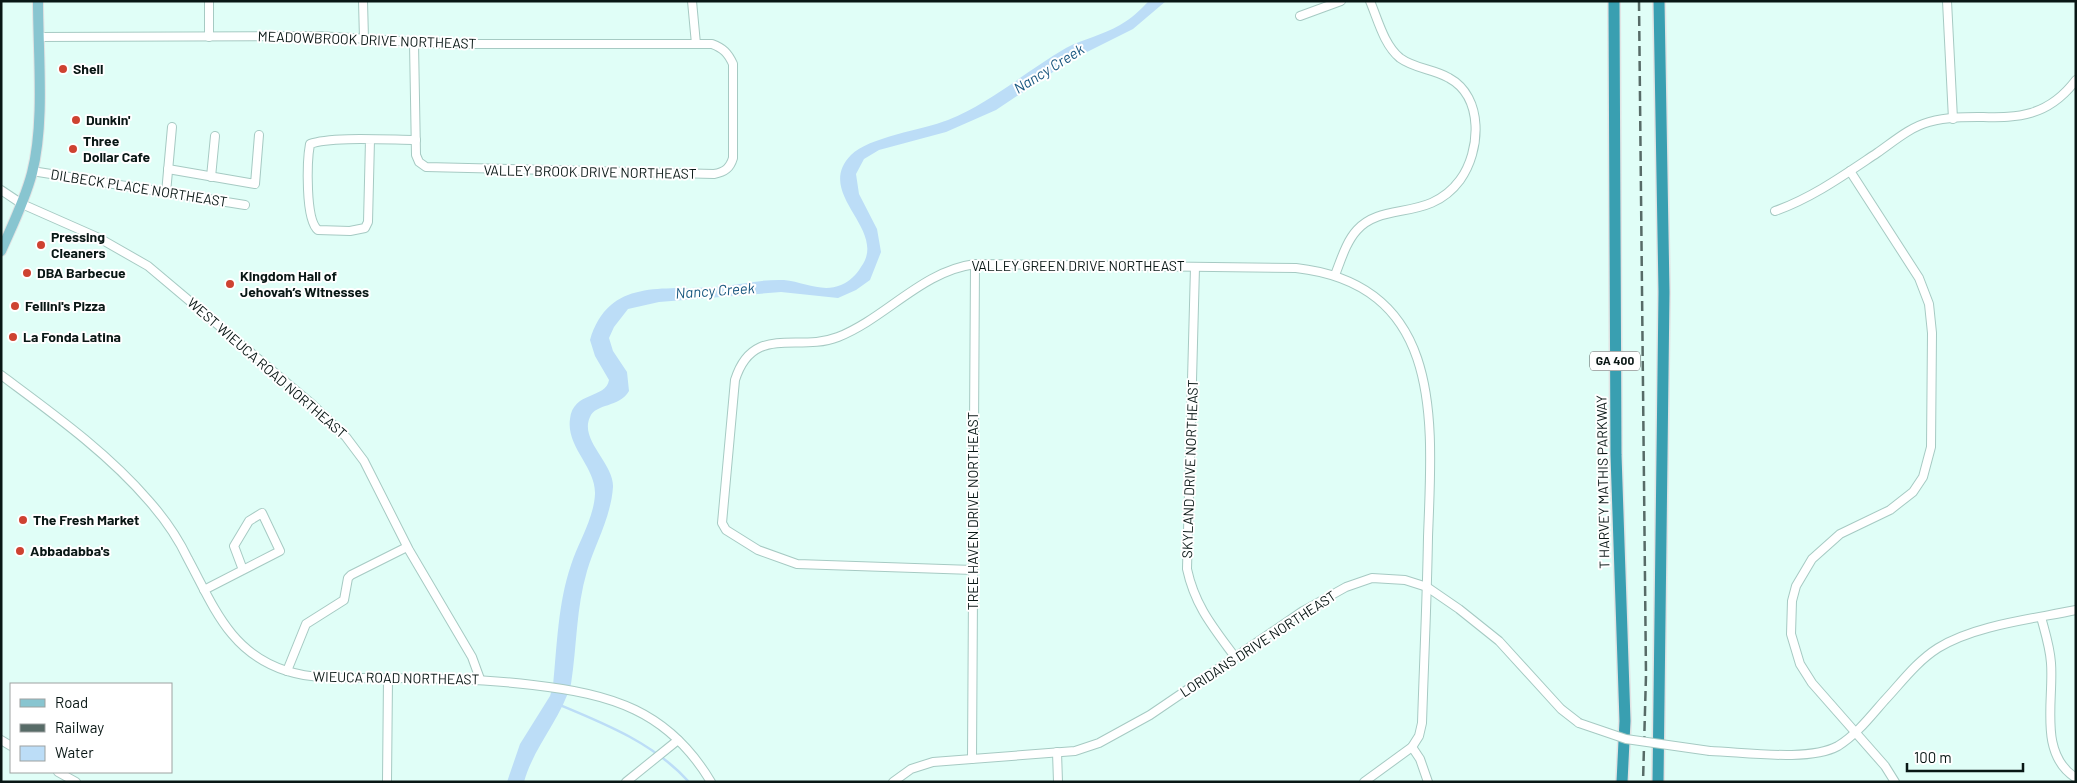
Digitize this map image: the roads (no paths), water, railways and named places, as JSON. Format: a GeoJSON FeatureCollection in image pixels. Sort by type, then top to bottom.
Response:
{"type":"FeatureCollection","features":[{"type":"Feature","properties":{"kind":"highway","name":"T HARVEY MATHIS PARKWAY"},"geometry":{"type":"LineString","coordinates":[[1614,1],[1616,445],[1624,721],[1622,782]]}},
{"type":"Feature","properties":{"kind":"highway"},"geometry":{"type":"LineString","coordinates":[[1658,1],[1664,292],[1658,782]]}},
{"type":"Feature","properties":{"kind":"main road"},"geometry":{"type":"LineString","coordinates":[[1,251],[22,204],[32,171],[38,127],[38,1]]}},
{"type":"Feature","properties":{"kind":"street"},"geometry":{"type":"LineString","coordinates":[[209,1],[209,37]]}},
{"type":"Feature","properties":{"kind":"street"},"geometry":{"type":"LineString","coordinates":[[363,1],[364,39]]}},
{"type":"Feature","properties":{"kind":"street"},"geometry":{"type":"LineString","coordinates":[[692,1],[696,44]]}},
{"type":"Feature","properties":{"kind":"street"},"geometry":{"type":"LineString","coordinates":[[1300,16],[1341,1]]}},
{"type":"Feature","properties":{"kind":"street"},"geometry":{"type":"LineString","coordinates":[[1335,275],[1348,243],[1363,224],[1381,216],[1424,207],[1447,194],[1464,175],[1469,165],[1475,135],[1473,108],[1464,91],[1448,78],[1417,67],[1394,52],[1370,1]]}},
{"type":"Feature","properties":{"kind":"street"},"geometry":{"type":"LineString","coordinates":[[1948,1],[1953,120]]}},
{"type":"Feature","properties":{"kind":"street","name":"MEADOWBROOK DRIVE NORTHEAST"},"geometry":{"type":"LineString","coordinates":[[38,37],[318,36],[414,43],[696,44]]}},
{"type":"Feature","properties":{"kind":"street","name":"VALLEY BROOK DRIVE NORTHEAST"},"geometry":{"type":"LineString","coordinates":[[414,43],[416,155],[419,162],[431,168],[721,173],[731,164],[733,158],[733,64],[728,54],[720,47],[712,44],[696,44]]}},
{"type":"Feature","properties":{"kind":"street"},"geometry":{"type":"LineString","coordinates":[[1775,211],[1810,197],[1914,128],[1928,122],[2010,117],[2033,112],[2059,98],[2076,80]]}},
{"type":"Feature","properties":{"kind":"street"},"geometry":{"type":"LineString","coordinates":[[166,193],[172,127]]}},
{"type":"Feature","properties":{"kind":"street"},"geometry":{"type":"LineString","coordinates":[[168,169],[255,184],[259,135]]}},
{"type":"Feature","properties":{"kind":"street"},"geometry":{"type":"LineString","coordinates":[[211,176],[215,136]]}},
{"type":"Feature","properties":{"kind":"street"},"geometry":{"type":"LineString","coordinates":[[370,140],[368,222],[365,228],[350,231],[318,230],[312,222],[309,207],[310,144],[322,141],[370,140],[416,140]]}},
{"type":"Feature","properties":{"kind":"street","name":"DILBECK PLACE NORTHEAST"},"geometry":{"type":"LineString","coordinates":[[32,171],[245,205]]}},
{"type":"Feature","properties":{"kind":"street"},"geometry":{"type":"LineString","coordinates":[[1850,171],[1919,278],[1929,304],[1932,333],[1931,447],[1923,477],[1913,492],[1899,504],[1840,534],[1821,548],[1803,572],[1792,601],[1791,634],[1800,664],[1812,684],[1885,766],[1895,782]]}},
{"type":"Feature","properties":{"kind":"street","name":"WEST WIEUCA ROAD NORTHEAST"},"geometry":{"type":"LineString","coordinates":[[1,190],[22,204],[99,238],[148,266],[312,404],[356,448],[408,547],[472,657],[480,679]]}},
{"type":"Feature","properties":{"kind":"street","name":"VALLEY GREEN DRIVE NORTHEAST"},"geometry":{"type":"LineString","coordinates":[[973,570],[797,564],[778,559],[758,550],[726,530],[722,523],[735,380],[739,368],[747,356],[758,348],[771,343],[817,342],[839,337],[870,320],[944,272],[959,266],[975,264],[1296,268],[1335,275],[1371,295],[1387,309],[1402,327],[1418,360],[1429,408],[1431,445],[1422,723],[1419,736],[1412,747]]}},
{"type":"Feature","properties":{"kind":"street","name":"TREE HAVEN DRIVE NORTHEAST"},"geometry":{"type":"LineString","coordinates":[[972,758],[975,264]]}},
{"type":"Feature","properties":{"kind":"street","name":"SKYLAND DRIVE NORTHEAST"},"geometry":{"type":"LineString","coordinates":[[1195,267],[1187,569],[1199,606],[1235,657]]}},
{"type":"Feature","properties":{"kind":"street","name":"WIEUCA ROAD NORTHEAST"},"geometry":{"type":"LineString","coordinates":[[1,375],[80,436],[148,500],[179,542],[220,621],[232,636],[260,659],[286,671],[321,677],[480,679],[596,694],[622,703],[661,725],[693,756],[711,782]]}},
{"type":"Feature","properties":{"kind":"street"},"geometry":{"type":"LineString","coordinates":[[204,590],[243,570],[280,551],[262,513],[249,521],[234,546],[243,570]]}},
{"type":"Feature","properties":{"kind":"street"},"geometry":{"type":"LineString","coordinates":[[286,671],[306,624],[344,600],[348,578],[408,547]]}},
{"type":"Feature","properties":{"kind":"street","name":"LORIDANS DRIVE NORTHEAST"},"geometry":{"type":"LineString","coordinates":[[893,782],[923,764],[972,758],[1075,751],[1099,743],[1150,715],[1303,612],[1356,582],[1388,578],[1427,587],[1488,631],[1561,709],[1578,723],[1626,739],[1710,751],[1814,753],[1837,746],[1855,732],[1916,666],[1938,648],[1967,635],[2076,610]]}},
{"type":"Feature","properties":{"kind":"street"},"geometry":{"type":"LineString","coordinates":[[2040,617],[2049,644],[2051,662],[2052,748],[2061,766],[2076,778]]}},
{"type":"Feature","properties":{"kind":"street"},"geometry":{"type":"LineString","coordinates":[[387,782],[388,678]]}},
{"type":"Feature","properties":{"kind":"street"},"geometry":{"type":"LineString","coordinates":[[626,782],[678,740]]}},
{"type":"Feature","properties":{"kind":"street"},"geometry":{"type":"LineString","coordinates":[[1364,782],[1412,747],[1420,759],[1428,782]]}},
{"type":"Feature","properties":{"kind":"street"},"geometry":{"type":"LineString","coordinates":[[1058,752],[1058,782]]}},
{"type":"Feature","properties":{"kind":"street"},"geometry":{"type":"LineString","coordinates":[[60,773],[76,782]]}},
{"type":"Feature","properties":{"kind":"water","name":"Nancy Creek"},"geometry":{"type":"Polygon","coordinates":[[[1149,1],[1166,1],[1133,29],[1071,60],[996,110],[946,132],[879,150],[864,159],[856,174],[859,194],[877,229],[881,252],[870,280],[856,290],[838,298],[781,292],[659,302],[628,309],[614,327],[609,338],[613,351],[627,372],[629,391],[620,400],[597,409],[590,417],[588,426],[593,443],[612,478],[613,487],[606,520],[583,585],[571,684],[561,709],[534,756],[524,782],[507,782],[520,744],[550,696],[553,686],[563,594],[571,565],[589,521],[594,503],[594,484],[572,439],[570,419],[572,410],[577,404],[607,386],[609,380],[595,356],[590,340],[599,320],[610,306],[624,297],[640,291],[658,289],[715,287],[776,280],[827,288],[841,285],[852,278],[859,270],[867,253],[866,239],[840,184],[842,169],[851,155],[870,143],[896,134],[937,124],[964,113],[1066,48],[1107,32],[1124,23],[1149,1]]]}},
{"type":"Feature","properties":{"kind":"waterway"},"geometry":{"type":"LineString","coordinates":[[560,705],[629,736],[661,757],[689,782]]}},
{"type":"Feature","properties":{"kind":"railway"},"geometry":{"type":"LineString","coordinates":[[1639,1],[1646,675],[1643,782]]}},
{"type":"Feature","properties":{"kind":"place","name":"Shell"},"geometry":{"type":"Point","coordinates":[63,69]}},
{"type":"Feature","properties":{"kind":"place","name":"Dunkin'"},"geometry":{"type":"Point","coordinates":[76,120]}},
{"type":"Feature","properties":{"kind":"place","name":"Three Dollar Cafe"},"geometry":{"type":"Point","coordinates":[73,149]}},
{"type":"Feature","properties":{"kind":"place","name":"Pressing Cleaners"},"geometry":{"type":"Point","coordinates":[41,245]}},
{"type":"Feature","properties":{"kind":"place","name":"DBA Barbecue"},"geometry":{"type":"Point","coordinates":[27,273]}},
{"type":"Feature","properties":{"kind":"place","name":"Kingdom Hall of Jehovah’s Witnesses"},"geometry":{"type":"Point","coordinates":[230,284]}},
{"type":"Feature","properties":{"kind":"place","name":"Fellini's Pizza"},"geometry":{"type":"Point","coordinates":[15,306]}},
{"type":"Feature","properties":{"kind":"place","name":"La Fonda Latina"},"geometry":{"type":"Point","coordinates":[13,337]}},
{"type":"Feature","properties":{"kind":"place","name":"The Fresh Market"},"geometry":{"type":"Point","coordinates":[23,520]}},
{"type":"Feature","properties":{"kind":"place","name":"Abbadabba's"},"geometry":{"type":"Point","coordinates":[20,551]}}]}
